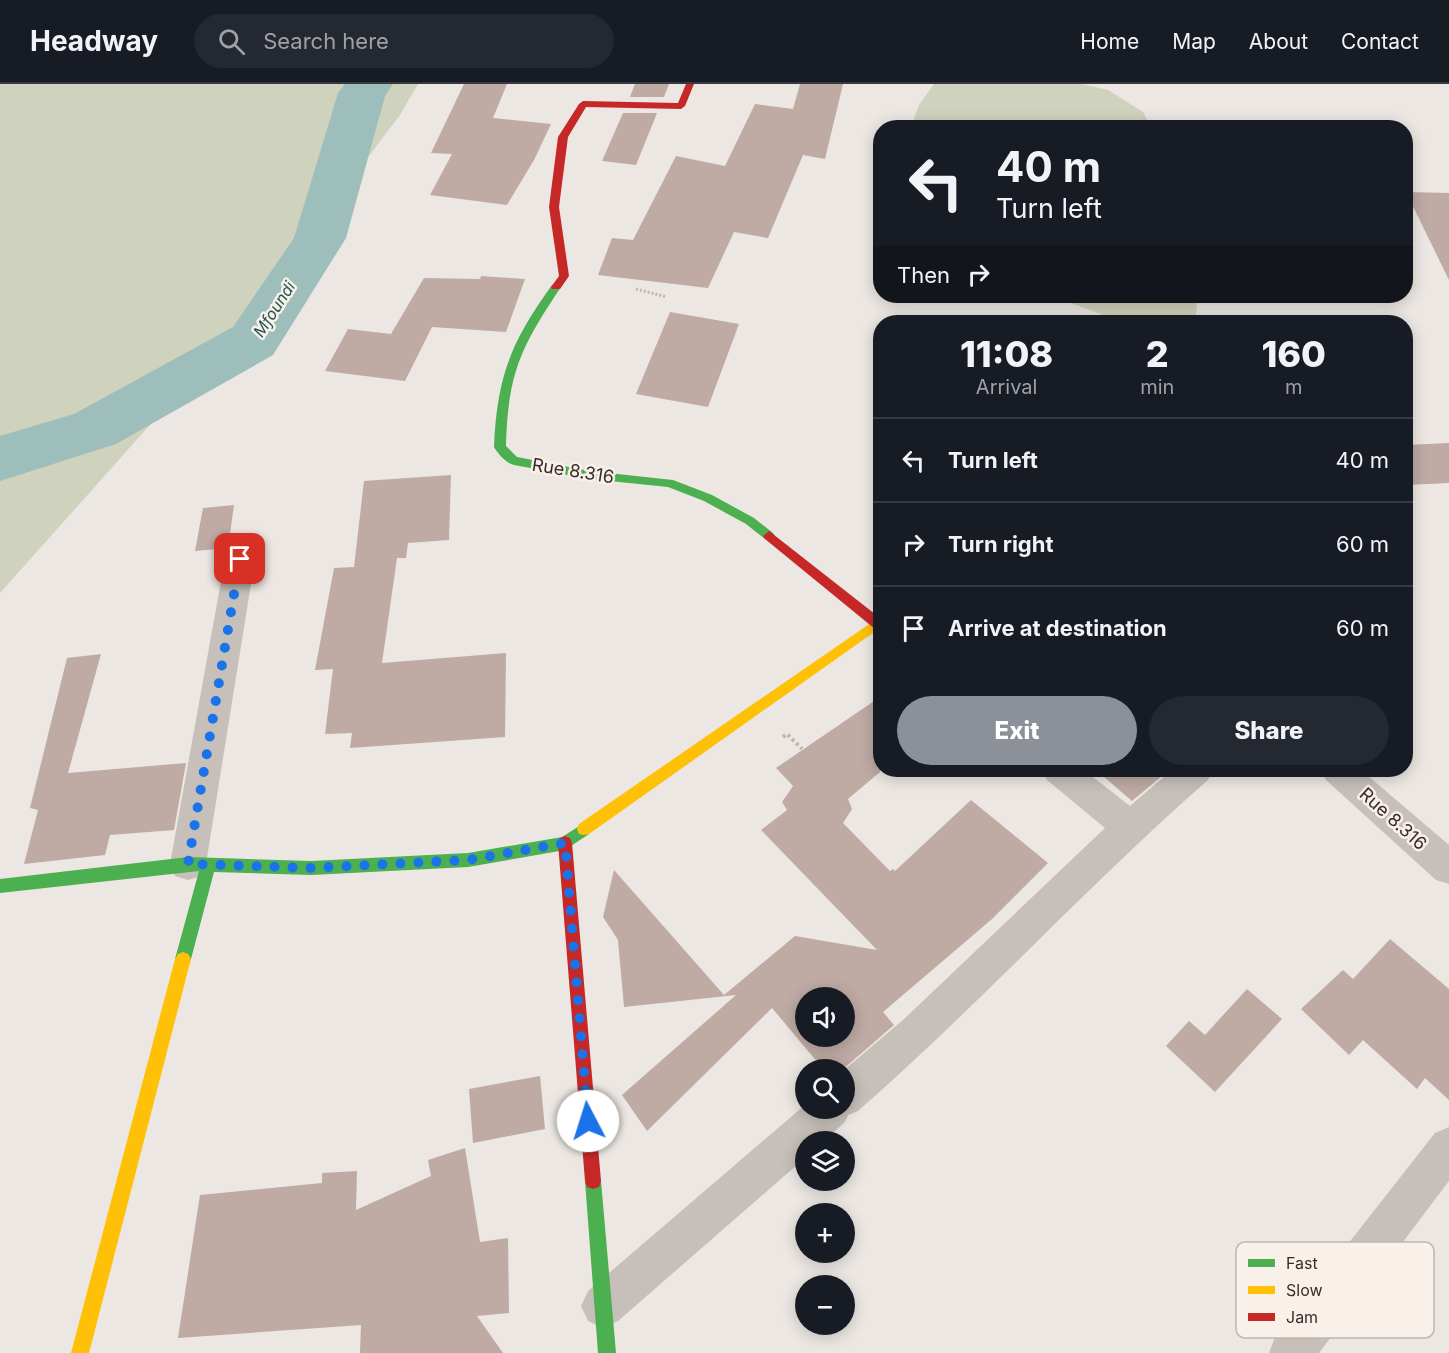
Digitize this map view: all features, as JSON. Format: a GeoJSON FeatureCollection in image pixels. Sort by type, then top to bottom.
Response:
{"type":"FeatureCollection","features":[{"type":"Feature","properties":{"kind":"street","name":"Rue 8.316"},"geometry":{"type":"LineString","coordinates":[[690,84],[681,106],[583,104],[563,137],[554,207],[564,276],[523,332],[512,355],[500,422],[500,447],[514,461],[590,475],[669,483],[708,498],[750,521],[873,619]]}},
{"type":"Feature","properties":{"kind":"street"},"geometry":{"type":"LineString","coordinates":[[80,1353],[198,865],[240,559]]}},
{"type":"Feature","properties":{"kind":"street"},"geometry":{"type":"LineString","coordinates":[[0,886],[198,865],[311,868],[468,860],[565,843],[873,628]]}},
{"type":"Feature","properties":{"kind":"street"},"geometry":{"type":"LineString","coordinates":[[1068,777],[1130,827]]}},
{"type":"Feature","properties":{"kind":"street"},"geometry":{"type":"LineString","coordinates":[[855,1088],[917,1034],[1130,827],[1188,777]]}},
{"type":"Feature","properties":{"kind":"street","name":"Rue 8.316"},"geometry":{"type":"LineString","coordinates":[[1346,777],[1449,868]]}},
{"type":"Feature","properties":{"kind":"street"},"geometry":{"type":"LineString","coordinates":[[565,843],[607,1353]]}},
{"type":"Feature","properties":{"kind":"street"},"geometry":{"type":"LineString","coordinates":[[603,1306],[818,1119]]}},
{"type":"Feature","properties":{"kind":"street"},"geometry":{"type":"LineString","coordinates":[[1376,1242],[1449,1147]]}},
{"type":"Feature","properties":{"kind":"street"},"geometry":{"type":"LineString","coordinates":[[1291,1353],[1303,1338]]}},
{"type":"Feature","properties":{"kind":"path"},"geometry":{"type":"LineString","coordinates":[[636,289],[667,297]]}},
{"type":"Feature","properties":{"kind":"path"},"geometry":{"type":"LineString","coordinates":[[777,741],[787,734],[802,749]]}},
{"type":"Feature","properties":{"kind":"green space"},"geometry":{"type":"Polygon","coordinates":[[[0,84],[418,84],[400,115],[249,314],[0,593],[0,84]]]}},
{"type":"Feature","properties":{"kind":"green space"},"geometry":{"type":"Polygon","coordinates":[[[934,84],[1082,84],[1108,90],[1143,112],[1147,120],[914,120],[919,105],[934,84]]]}},
{"type":"Feature","properties":{"kind":"green space"},"geometry":{"type":"Polygon","coordinates":[[[1071,303],[1197,303],[1196,315],[1103,315],[1071,303]]]}},
{"type":"Feature","properties":{"kind":"building"},"geometry":{"type":"Polygon","coordinates":[[[464,84],[507,84],[493,118],[551,124],[534,160],[507,205],[430,195],[452,154],[431,153],[464,84]]]}},
{"type":"Feature","properties":{"kind":"building"},"geometry":{"type":"Polygon","coordinates":[[[635,84],[669,84],[664,97],[630,97],[635,84]]]}},
{"type":"Feature","properties":{"kind":"building"},"geometry":{"type":"Polygon","coordinates":[[[800,84],[843,84],[825,159],[803,155],[768,238],[734,232],[708,288],[598,275],[612,238],[633,240],[676,156],[725,166],[755,104],[793,109],[800,84]]]}},
{"type":"Feature","properties":{"kind":"building"},"geometry":{"type":"Polygon","coordinates":[[[623,113],[657,113],[636,165],[602,161],[623,113]]]}},
{"type":"Feature","properties":{"kind":"building"},"geometry":{"type":"Polygon","coordinates":[[[1413,192],[1449,193],[1449,280],[1413,206],[1413,192]]]}},
{"type":"Feature","properties":{"kind":"building"},"geometry":{"type":"Polygon","coordinates":[[[481,276],[525,279],[506,332],[432,327],[405,381],[325,371],[348,329],[391,334],[424,278],[480,279],[481,276]]]}},
{"type":"Feature","properties":{"kind":"building"},"geometry":{"type":"Polygon","coordinates":[[[670,312],[739,324],[708,407],[636,394],[670,312]]]}},
{"type":"Feature","properties":{"kind":"building"},"geometry":{"type":"Polygon","coordinates":[[[1449,443],[1449,483],[1413,485],[1413,445],[1449,443]]]}},
{"type":"Feature","properties":{"kind":"building"},"geometry":{"type":"Polygon","coordinates":[[[451,475],[449,540],[408,543],[406,558],[397,558],[382,663],[506,653],[505,737],[350,748],[352,733],[325,734],[333,669],[315,670],[334,568],[354,567],[364,481],[451,475]]]}},
{"type":"Feature","properties":{"kind":"building"},"geometry":{"type":"Polygon","coordinates":[[[234,505],[228,548],[195,551],[203,508],[234,505]]]}},
{"type":"Feature","properties":{"kind":"building"},"geometry":{"type":"Polygon","coordinates":[[[101,654],[68,773],[186,763],[174,830],[110,835],[105,855],[24,864],[38,810],[30,808],[67,658],[101,654]]]}},
{"type":"Feature","properties":{"kind":"building"},"geometry":{"type":"Polygon","coordinates":[[[873,702],[874,777],[848,799],[852,809],[843,823],[890,871],[893,869],[895,871],[971,800],[1048,863],[992,919],[883,1012],[894,1025],[855,1059],[815,1059],[805,1047],[855,1047],[855,987],[795,987],[795,1035],[772,1008],[647,1131],[622,1095],[736,995],[624,1007],[618,940],[603,917],[614,870],[724,995],[795,936],[877,950],[761,830],[787,810],[782,802],[793,786],[776,768],[873,702]]]}},
{"type":"Feature","properties":{"kind":"building"},"geometry":{"type":"Polygon","coordinates":[[[1104,777],[1161,777],[1132,801],[1104,777]]]}},
{"type":"Feature","properties":{"kind":"building"},"geometry":{"type":"Polygon","coordinates":[[[1390,939],[1449,989],[1449,1100],[1425,1078],[1417,1089],[1363,1040],[1349,1055],[1301,1009],[1343,970],[1353,979],[1390,939]]]}},
{"type":"Feature","properties":{"kind":"building"},"geometry":{"type":"Polygon","coordinates":[[[1247,989],[1282,1019],[1215,1092],[1166,1046],[1189,1021],[1205,1035],[1247,989]]]}},
{"type":"Feature","properties":{"kind":"building"},"geometry":{"type":"Polygon","coordinates":[[[540,1076],[545,1129],[473,1143],[469,1089],[540,1076]]]}},
{"type":"Feature","properties":{"kind":"building"},"geometry":{"type":"Polygon","coordinates":[[[465,1148],[480,1242],[508,1238],[509,1313],[477,1316],[503,1353],[360,1353],[361,1325],[178,1338],[200,1195],[322,1183],[322,1173],[357,1171],[356,1210],[431,1176],[428,1160],[465,1148]]]}},
{"type":"Feature","properties":{"kind":"waterway","name":"Mfoundi"},"geometry":{"type":"LineString","coordinates":[[0,459],[95,429],[253,341],[320,238],[362,93],[370,84]]}},
{"type":"Feature","properties":{"kind":"traffic: fast"},"geometry":{"type":"LineString","coordinates":[[556,287],[529,326],[512,361],[503,400],[500,447],[514,461],[590,475],[669,483],[708,498],[750,521],[769,536]]}},
{"type":"Feature","properties":{"kind":"traffic: fast"},"geometry":{"type":"LineString","coordinates":[[0,886],[188,864],[311,868],[468,860],[565,843],[584,829]]}},
{"type":"Feature","properties":{"kind":"traffic: fast"},"geometry":{"type":"LineString","coordinates":[[183,959],[208,865]]}},
{"type":"Feature","properties":{"kind":"traffic: fast"},"geometry":{"type":"LineString","coordinates":[[593,1181],[607,1353]]}},
{"type":"Feature","properties":{"kind":"traffic: slow"},"geometry":{"type":"LineString","coordinates":[[584,829],[873,627]]}},
{"type":"Feature","properties":{"kind":"traffic: slow"},"geometry":{"type":"LineString","coordinates":[[80,1353],[183,959]]}},
{"type":"Feature","properties":{"kind":"traffic: jam"},"geometry":{"type":"LineString","coordinates":[[556,287],[564,276],[554,207],[563,137],[583,104],[681,106],[690,84]]}},
{"type":"Feature","properties":{"kind":"traffic: jam"},"geometry":{"type":"LineString","coordinates":[[769,536],[873,619]]}},
{"type":"Feature","properties":{"kind":"traffic: jam"},"geometry":{"type":"LineString","coordinates":[[565,843],[593,1181]]}},
{"type":"Feature","properties":{"kind":"route"},"geometry":{"type":"LineString","coordinates":[[240,559],[188,864],[311,868],[468,860],[565,843],[588,1121]]}}]}
